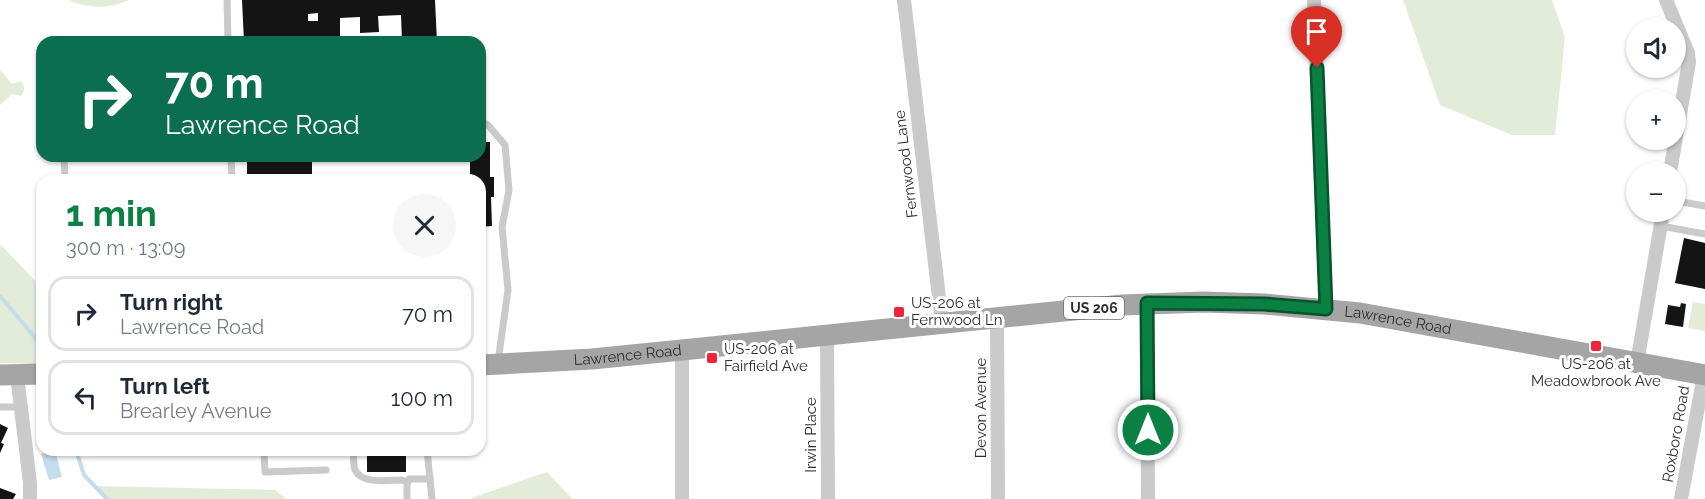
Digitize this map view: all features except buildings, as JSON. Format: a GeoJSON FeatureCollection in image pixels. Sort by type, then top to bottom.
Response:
{"type":"FeatureCollection","features":[{"type":"Feature","properties":{"kind":"main road","name":"Lawrence Road"},"geometry":{"type":"LineString","coordinates":[[489,365],[682,350],[1147,303],[1264,304],[1360,313],[1704,375]]}},
{"type":"Feature","properties":{"kind":"main road"},"geometry":{"type":"LineString","coordinates":[[8,375],[36,374]]}},
{"type":"Feature","properties":{"kind":"street","name":"Fernwood Lane"},"geometry":{"type":"LineString","coordinates":[[904,0],[942,323]]}},
{"type":"Feature","properties":{"kind":"street"},"geometry":{"type":"LineString","coordinates":[[1314,0],[1326,309]]}},
{"type":"Feature","properties":{"kind":"street"},"geometry":{"type":"LineString","coordinates":[[1666,0],[1688,53],[1689,62],[1672,162]]}},
{"type":"Feature","properties":{"kind":"street"},"geometry":{"type":"LineString","coordinates":[[1637,363],[1662,222]]}},
{"type":"Feature","properties":{"kind":"street"},"geometry":{"type":"LineString","coordinates":[[1147,303],[1148,499]]}},
{"type":"Feature","properties":{"kind":"street","name":"Devon Avenue"},"geometry":{"type":"LineString","coordinates":[[997,318],[998,499]]}},
{"type":"Feature","properties":{"kind":"street","name":"Irwin Place"},"geometry":{"type":"LineString","coordinates":[[827,335],[828,499]]}},
{"type":"Feature","properties":{"kind":"street"},"geometry":{"type":"LineString","coordinates":[[682,350],[682,499]]}},
{"type":"Feature","properties":{"kind":"street"},"geometry":{"type":"LineString","coordinates":[[8,375],[21,406],[30,499]]}},
{"type":"Feature","properties":{"kind":"street","name":"Roxboro Road"},"geometry":{"type":"LineString","coordinates":[[1681,499],[1704,375]]}},
{"type":"Feature","properties":{"kind":"lane"},"geometry":{"type":"LineString","coordinates":[[227,0],[228,36]]}},
{"type":"Feature","properties":{"kind":"lane"},"geometry":{"type":"LineString","coordinates":[[486,124],[505,145],[509,190],[502,227],[508,290],[489,365]]}},
{"type":"Feature","properties":{"kind":"lane"},"geometry":{"type":"LineString","coordinates":[[1686,203],[1705,206]]}},
{"type":"Feature","properties":{"kind":"lane"},"geometry":{"type":"LineString","coordinates":[[1661,226],[1705,234]]}},
{"type":"Feature","properties":{"kind":"lane"},"geometry":{"type":"LineString","coordinates":[[0,408],[21,406]]}},
{"type":"Feature","properties":{"kind":"lane"},"geometry":{"type":"LineString","coordinates":[[264,456],[265,472],[326,470]]}},
{"type":"Feature","properties":{"kind":"lane"},"geometry":{"type":"LineString","coordinates":[[354,456],[356,470],[360,476],[369,480],[407,482]]}},
{"type":"Feature","properties":{"kind":"lane"},"geometry":{"type":"LineString","coordinates":[[428,456],[432,499]]}},
{"type":"Feature","properties":{"kind":"lane"},"geometry":{"type":"LineString","coordinates":[[407,482],[409,479],[430,479]]}},
{"type":"Feature","properties":{"kind":"lane"},"geometry":{"type":"LineString","coordinates":[[407,482],[407,499]]}},
{"type":"Feature","properties":{"kind":"green space"},"geometry":{"type":"Polygon","coordinates":[[[68,0],[129,0],[98,7],[68,0]]]}},
{"type":"Feature","properties":{"kind":"green space"},"geometry":{"type":"Polygon","coordinates":[[[1403,0],[1552,0],[1565,38],[1555,135],[1512,135],[1440,105],[1403,0]]]}},
{"type":"Feature","properties":{"kind":"green space"},"geometry":{"type":"Polygon","coordinates":[[[0,70],[12,84],[21,81],[24,88],[21,96],[12,94],[0,105],[0,70]]]}},
{"type":"Feature","properties":{"kind":"green space"},"geometry":{"type":"Polygon","coordinates":[[[0,244],[36,282],[36,364],[0,363],[0,244]]]}},
{"type":"Feature","properties":{"kind":"green space"},"geometry":{"type":"Polygon","coordinates":[[[1693,302],[1705,304],[1705,331],[1688,328],[1693,302]]]}},
{"type":"Feature","properties":{"kind":"green space"},"geometry":{"type":"Polygon","coordinates":[[[547,472],[572,499],[471,499],[474,497],[547,472]]]}},
{"type":"Feature","properties":{"kind":"green space"},"geometry":{"type":"Polygon","coordinates":[[[96,486],[275,490],[286,499],[105,499],[96,486]]]}},
{"type":"Feature","properties":{"kind":"water"},"geometry":{"type":"Polygon","coordinates":[[[42,456],[57,456],[62,477],[49,480],[42,456]]]}},
{"type":"Feature","properties":{"kind":"waterway"},"geometry":{"type":"LineString","coordinates":[[0,296],[36,339]]}},
{"type":"Feature","properties":{"kind":"waterway"},"geometry":{"type":"LineString","coordinates":[[78,456],[84,475],[107,499]]}},
{"type":"Feature","properties":{"kind":"place","name":"US-206 at Fernwood Ln"},"geometry":{"type":"Point","coordinates":[899,312]}},
{"type":"Feature","properties":{"kind":"place","name":"US-206 at Meadowbrook Ave"},"geometry":{"type":"Point","coordinates":[1596,346]}},
{"type":"Feature","properties":{"kind":"place","name":"US-206 at Fairfield Ave"},"geometry":{"type":"Point","coordinates":[712,358]}},
{"type":"Feature","properties":{"kind":"route"},"geometry":{"type":"LineString","coordinates":[[1148,430],[1147,303],[1264,304],[1326,309],[1317,68]]}}]}
